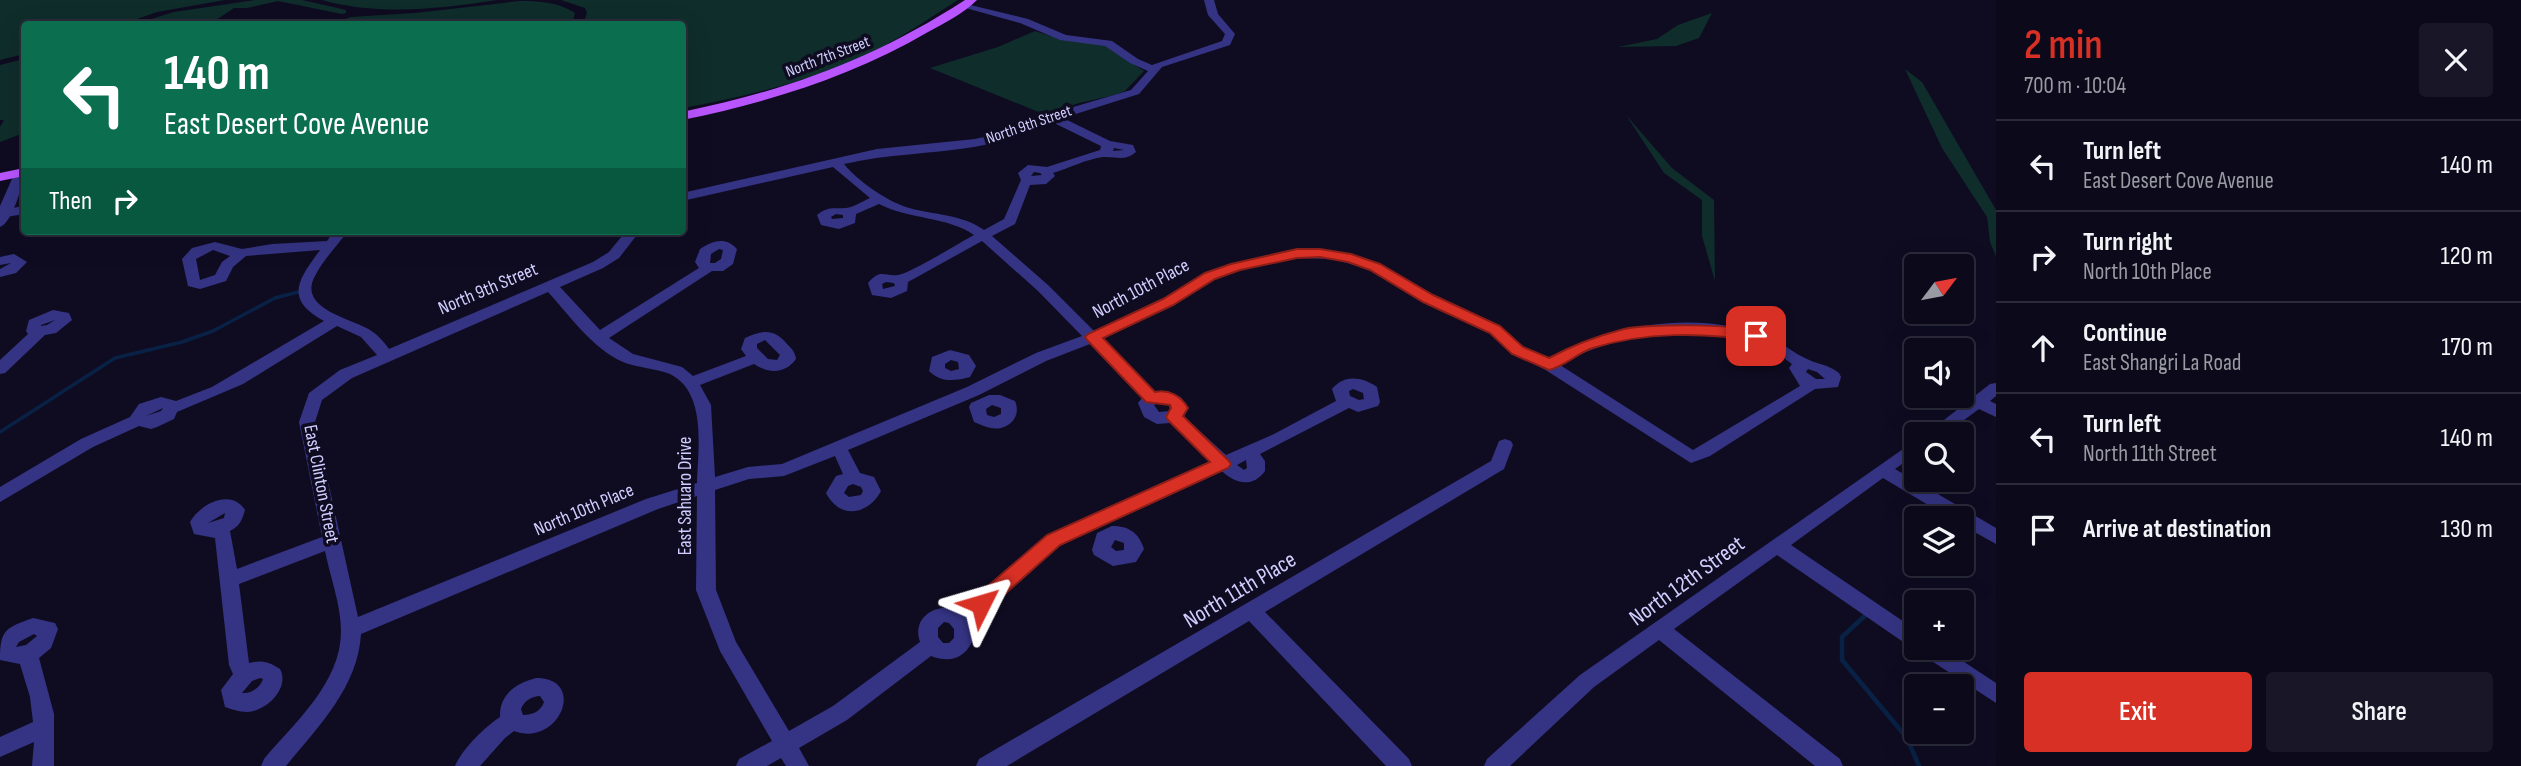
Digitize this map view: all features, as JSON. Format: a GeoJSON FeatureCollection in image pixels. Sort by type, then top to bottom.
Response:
{"type":"FeatureCollection","features":[{"type":"Feature","properties":{"kind":"main road","name":"North 7th Street"},"geometry":{"type":"LineString","coordinates":[[686,115],[780,94],[854,68],[899,47],[968,3]]}},
{"type":"Feature","properties":{"kind":"main road"},"geometry":{"type":"LineString","coordinates":[[0,177],[21,173]]}},
{"type":"Feature","properties":{"kind":"street","name":"North 9th Street"},"geometry":{"type":"LineString","coordinates":[[686,196],[877,153],[992,139],[1135,92],[1153,69],[1226,43],[1230,34],[1213,15],[1209,0]]}},
{"type":"Feature","properties":{"kind":"street"},"geometry":{"type":"LineString","coordinates":[[968,3],[1024,21],[1064,38],[1108,43],[1134,61],[1153,69]]}},
{"type":"Feature","properties":{"kind":"street"},"geometry":{"type":"LineString","coordinates":[[901,280],[1010,221],[1025,183],[1029,180],[1045,180],[1049,176],[1047,171],[1108,149],[1053,118]]}},
{"type":"Feature","properties":{"kind":"street"},"geometry":{"type":"LineString","coordinates":[[836,162],[844,172],[879,199],[901,210],[969,225],[984,236],[1093,337],[1152,398],[1161,396],[1175,401],[1180,408],[1174,417],[1222,464],[1236,474],[1250,476],[1256,471],[1257,464],[1249,452],[1321,418],[1347,402]]}},
{"type":"Feature","properties":{"kind":"street"},"geometry":{"type":"LineString","coordinates":[[3,218],[21,178]]}},
{"type":"Feature","properties":{"kind":"street"},"geometry":{"type":"LineString","coordinates":[[849,212],[879,199]]}},
{"type":"Feature","properties":{"kind":"street"},"geometry":{"type":"LineString","coordinates":[[3,218],[21,211]]}},
{"type":"Feature","properties":{"kind":"street"},"geometry":{"type":"LineString","coordinates":[[338,235],[304,284],[306,300],[311,307],[364,332],[386,356]]}},
{"type":"Feature","properties":{"kind":"street","name":"North 9th Street"},"geometry":{"type":"LineString","coordinates":[[386,356],[598,265],[614,255],[630,235]]}},
{"type":"Feature","properties":{"kind":"street"},"geometry":{"type":"LineString","coordinates":[[242,253],[272,248],[330,245]]}},
{"type":"Feature","properties":{"kind":"street","name":"North 10th Place"},"geometry":{"type":"LineString","coordinates":[[351,629],[652,504],[748,473],[784,470],[978,396],[1041,357],[1093,337],[1168,302],[1210,276],[1236,267],[1297,254],[1335,255],[1375,267],[1428,298],[1495,330],[1517,350],[1549,365],[1691,457],[1704,453],[1796,396],[1807,388],[1809,382]]}},
{"type":"Feature","properties":{"kind":"street"},"geometry":{"type":"LineString","coordinates":[[0,261],[14,258],[20,262],[11,270],[0,273]]}},
{"type":"Feature","properties":{"kind":"street"},"geometry":{"type":"LineString","coordinates":[[599,338],[708,268]]}},
{"type":"Feature","properties":{"kind":"street"},"geometry":{"type":"LineString","coordinates":[[551,286],[599,338],[628,358],[664,366],[691,383],[755,358]]}},
{"type":"Feature","properties":{"kind":"street"},"geometry":{"type":"LineString","coordinates":[[0,495],[87,443],[138,420],[145,423],[157,421],[168,415],[172,408],[223,390],[255,373],[336,320]]}},
{"type":"Feature","properties":{"kind":"street"},"geometry":{"type":"LineString","coordinates":[[1549,365],[1598,340],[1628,333],[1722,330],[1756,336],[1788,352],[1802,364],[1822,368],[1834,380],[1824,386],[1809,382],[1797,373],[1797,368],[1802,364]]}},
{"type":"Feature","properties":{"kind":"street"},"geometry":{"type":"LineString","coordinates":[[0,369],[7,357],[40,332]]}},
{"type":"Feature","properties":{"kind":"street","name":"East Clinton Street"},"geometry":{"type":"LineString","coordinates":[[272,766],[320,707],[350,655],[351,629],[307,422],[311,405],[315,397],[346,374],[386,356]]}},
{"type":"Feature","properties":{"kind":"street"},"geometry":{"type":"LineString","coordinates":[[960,375],[978,396]]}},
{"type":"Feature","properties":{"kind":"street","name":"East Sahuaro Drive"},"geometry":{"type":"LineString","coordinates":[[691,383],[703,405],[706,436],[706,590],[727,645],[798,766]]}},
{"type":"Feature","properties":{"kind":"street"},"geometry":{"type":"LineString","coordinates":[[1951,422],[1996,388]]}},
{"type":"Feature","properties":{"kind":"street"},"geometry":{"type":"LineString","coordinates":[[1979,402],[1996,411]]}},
{"type":"Feature","properties":{"kind":"street","name":"North 11th Place"},"geometry":{"type":"LineString","coordinates":[[987,766],[1253,612],[1497,465],[1505,445]]}},
{"type":"Feature","properties":{"kind":"street"},"geometry":{"type":"LineString","coordinates":[[838,448],[846,459],[853,478]]}},
{"type":"Feature","properties":{"kind":"street","name":"North 12th Street"},"geometry":{"type":"LineString","coordinates":[[1495,766],[1587,681],[1904,455]]}},
{"type":"Feature","properties":{"kind":"street"},"geometry":{"type":"LineString","coordinates":[[747,766],[840,713],[931,645],[926,630],[932,620],[950,616],[961,621],[1053,540],[1222,464]]}},
{"type":"Feature","properties":{"kind":"street"},"geometry":{"type":"LineString","coordinates":[[1883,470],[1996,537]]}},
{"type":"Feature","properties":{"kind":"street"},"geometry":{"type":"LineString","coordinates":[[1092,521],[1107,535]]}},
{"type":"Feature","properties":{"kind":"street"},"geometry":{"type":"LineString","coordinates":[[220,529],[239,665],[245,675]]}},
{"type":"Feature","properties":{"kind":"street"},"geometry":{"type":"LineString","coordinates":[[229,580],[332,541]]}},
{"type":"Feature","properties":{"kind":"street"},"geometry":{"type":"LineString","coordinates":[[1778,546],[1904,632]]}},
{"type":"Feature","properties":{"kind":"street"},"geometry":{"type":"LineString","coordinates":[[1253,612],[1401,766]]}},
{"type":"Feature","properties":{"kind":"street"},"geometry":{"type":"LineString","coordinates":[[1661,630],[1832,766]]}},
{"type":"Feature","properties":{"kind":"street"},"geometry":{"type":"LineString","coordinates":[[29,653],[29,662],[41,699],[43,766]]}},
{"type":"Feature","properties":{"kind":"street"},"geometry":{"type":"LineString","coordinates":[[1946,660],[1996,694]]}},
{"type":"Feature","properties":{"kind":"street"},"geometry":{"type":"LineString","coordinates":[[466,766],[497,731],[513,720]]}},
{"type":"Feature","properties":{"kind":"street"},"geometry":{"type":"LineString","coordinates":[[0,747],[43,728]]}},
{"type":"Feature","properties":{"kind":"green space"},"geometry":{"type":"Polygon","coordinates":[[[0,0],[225,0],[157,12],[132,21],[21,21],[21,55],[0,60],[0,0]]]}},
{"type":"Feature","properties":{"kind":"green space"},"geometry":{"type":"Polygon","coordinates":[[[255,0],[302,0],[346,10],[346,13],[342,14],[278,1],[234,8],[216,21],[145,21],[174,12],[255,0]]]}},
{"type":"Feature","properties":{"kind":"green space"},"geometry":{"type":"Polygon","coordinates":[[[322,0],[497,0],[431,8],[387,9],[322,0]]]}},
{"type":"Feature","properties":{"kind":"green space"},"geometry":{"type":"Polygon","coordinates":[[[561,0],[958,0],[884,46],[836,68],[760,92],[686,107],[686,21],[584,21],[587,13],[585,8],[561,0]]]}},
{"type":"Feature","properties":{"kind":"green space"},"geometry":{"type":"Polygon","coordinates":[[[534,1],[562,6],[575,13],[573,21],[339,21],[351,17],[534,1]]]}},
{"type":"Feature","properties":{"kind":"green space"},"geometry":{"type":"Polygon","coordinates":[[[1712,13],[1699,38],[1676,46],[1618,47],[1657,39],[1678,25],[1712,13]]]}},
{"type":"Feature","properties":{"kind":"green space"},"geometry":{"type":"Polygon","coordinates":[[[1035,31],[1060,39],[1101,43],[1144,71],[1125,91],[1046,115],[930,68],[998,47],[1035,31]]]}},
{"type":"Feature","properties":{"kind":"green space"},"geometry":{"type":"Polygon","coordinates":[[[21,60],[21,134],[0,142],[0,127],[4,120],[0,120],[0,65],[21,60]]]}},
{"type":"Feature","properties":{"kind":"green space"},"geometry":{"type":"Polygon","coordinates":[[[1905,69],[1922,82],[1996,210],[1996,256],[1990,242],[1987,217],[1942,148],[1905,69]]]}},
{"type":"Feature","properties":{"kind":"green space"},"geometry":{"type":"Polygon","coordinates":[[[1626,115],[1672,168],[1714,200],[1715,281],[1702,236],[1702,200],[1664,173],[1626,115]]]}},
{"type":"Feature","properties":{"kind":"waterway"},"geometry":{"type":"LineString","coordinates":[[0,432],[115,358],[182,342],[213,331],[275,298],[302,291]]}},
{"type":"Feature","properties":{"kind":"waterway"},"geometry":{"type":"LineString","coordinates":[[1868,613],[1842,637],[1842,660],[1907,738],[1919,766]]}},
{"type":"Feature","properties":{"kind":"route"},"geometry":{"type":"LineString","coordinates":[[981,604],[1053,540],[1222,464],[1174,417],[1180,408],[1175,401],[1161,396],[1152,398],[1093,337],[1168,302],[1210,276],[1236,267],[1297,254],[1320,253],[1351,258],[1375,267],[1428,298],[1495,330],[1517,350],[1549,365],[1584,345],[1628,333],[1722,330],[1756,336]]}}]}
